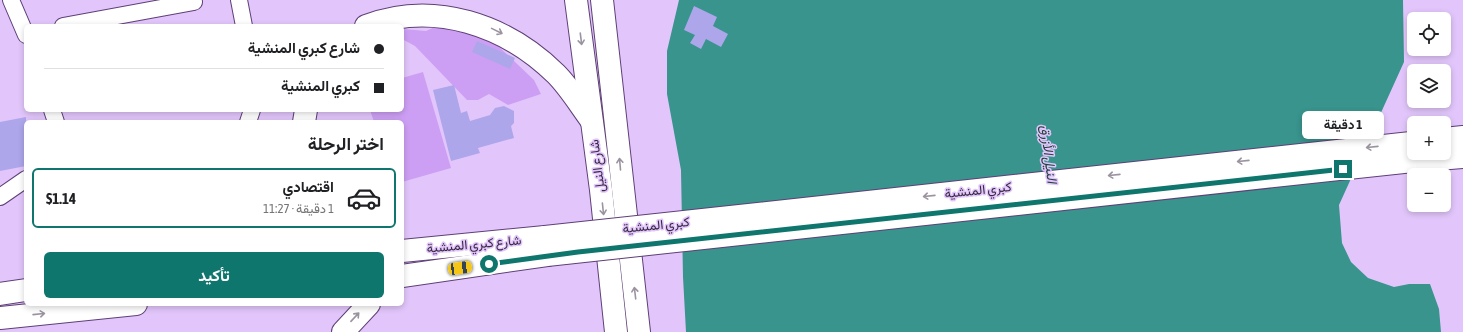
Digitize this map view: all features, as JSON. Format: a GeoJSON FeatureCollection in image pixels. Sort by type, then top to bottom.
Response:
{"type":"FeatureCollection","features":[{"type":"Feature","properties":{"kind":"main road","name":"شارع النيل"},"geometry":{"type":"LineString","coordinates":[[576,0],[616,332]]}},
{"type":"Feature","properties":{"kind":"main road","name":"شارع النيل"},"geometry":{"type":"LineString","coordinates":[[602,0],[639,332]]}},
{"type":"Feature","properties":{"kind":"main road"},"geometry":{"type":"LineString","coordinates":[[370,24],[381,18],[410,11],[435,10],[451,12],[476,21],[504,34],[531,51],[557,75],[592,123]]}},
{"type":"Feature","properties":{"kind":"main road"},"geometry":{"type":"LineString","coordinates":[[1451,138],[1463,137]]}},
{"type":"Feature","properties":{"kind":"main road","name":"كبري المنشية"},"geometry":{"type":"LineString","coordinates":[[546,246],[1407,150]]}},
{"type":"Feature","properties":{"kind":"main road"},"geometry":{"type":"LineString","coordinates":[[1451,155],[1463,157]]}},
{"type":"Feature","properties":{"kind":"main road","name":"شارع كبري المنشية"},"geometry":{"type":"LineString","coordinates":[[404,250],[546,246]]}},
{"type":"Feature","properties":{"kind":"main road","name":"شارع كبري المنشية"},"geometry":{"type":"LineString","coordinates":[[404,276],[546,246]]}},
{"type":"Feature","properties":{"kind":"main road"},"geometry":{"type":"LineString","coordinates":[[0,294],[24,290]]}},
{"type":"Feature","properties":{"kind":"main road"},"geometry":{"type":"LineString","coordinates":[[606,332],[612,294]]}},
{"type":"Feature","properties":{"kind":"main road"},"geometry":{"type":"LineString","coordinates":[[0,318],[117,306]]}},
{"type":"Feature","properties":{"kind":"main road"},"geometry":{"type":"LineString","coordinates":[[343,332],[367,306]]}},
{"type":"Feature","properties":{"kind":"street"},"geometry":{"type":"LineString","coordinates":[[10,0],[24,30]]}},
{"type":"Feature","properties":{"kind":"street"},"geometry":{"type":"LineString","coordinates":[[239,0],[244,24]]}},
{"type":"Feature","properties":{"kind":"street"},"geometry":{"type":"LineString","coordinates":[[74,24],[194,2]]}},
{"type":"Feature","properties":{"kind":"street"},"geometry":{"type":"LineString","coordinates":[[0,197],[24,180]]}},
{"type":"Feature","properties":{"kind":"shaded area"},"geometry":{"type":"Polygon","coordinates":[[[446,22],[495,43],[534,80],[541,94],[508,105],[489,94],[478,100],[467,100],[415,46],[404,40],[404,29],[426,31],[446,22]]]}},
{"type":"Feature","properties":{"kind":"shaded area"},"geometry":{"type":"Polygon","coordinates":[[[423,72],[451,168],[404,181],[404,120],[373,120],[371,112],[404,112],[404,77],[423,72]]]}},
{"type":"Feature","properties":{"kind":"water","name":"النيل الأزرق"},"geometry":{"type":"Polygon","coordinates":[[[679,0],[1403,0],[1404,62],[1339,205],[1342,243],[1351,262],[1368,278],[1394,287],[1409,284],[1430,284],[1439,309],[1441,332],[686,332],[683,277],[681,170],[667,94],[667,51],[679,0]]]}},
{"type":"Feature","properties":{"kind":"building"},"geometry":{"type":"Polygon","coordinates":[[[694,6],[717,17],[713,26],[728,34],[721,47],[706,39],[701,49],[690,43],[695,35],[684,30],[694,6]]]}},
{"type":"Feature","properties":{"kind":"building"},"geometry":{"type":"Polygon","coordinates":[[[477,41],[515,58],[510,69],[472,52],[477,41]]]}},
{"type":"Feature","properties":{"kind":"building"},"geometry":{"type":"Polygon","coordinates":[[[454,85],[461,113],[467,111],[470,121],[490,115],[495,108],[504,106],[514,111],[514,123],[511,126],[514,138],[478,148],[480,153],[451,161],[433,90],[454,85]]]}},
{"type":"Feature","properties":{"kind":"building"},"geometry":{"type":"Polygon","coordinates":[[[26,117],[26,120],[24,120],[24,166],[0,171],[0,122],[26,117]]]}},
{"type":"Feature","properties":{"kind":"route"},"geometry":{"type":"LineString","coordinates":[[489,264],[547,255],[1343,169]]}}]}
